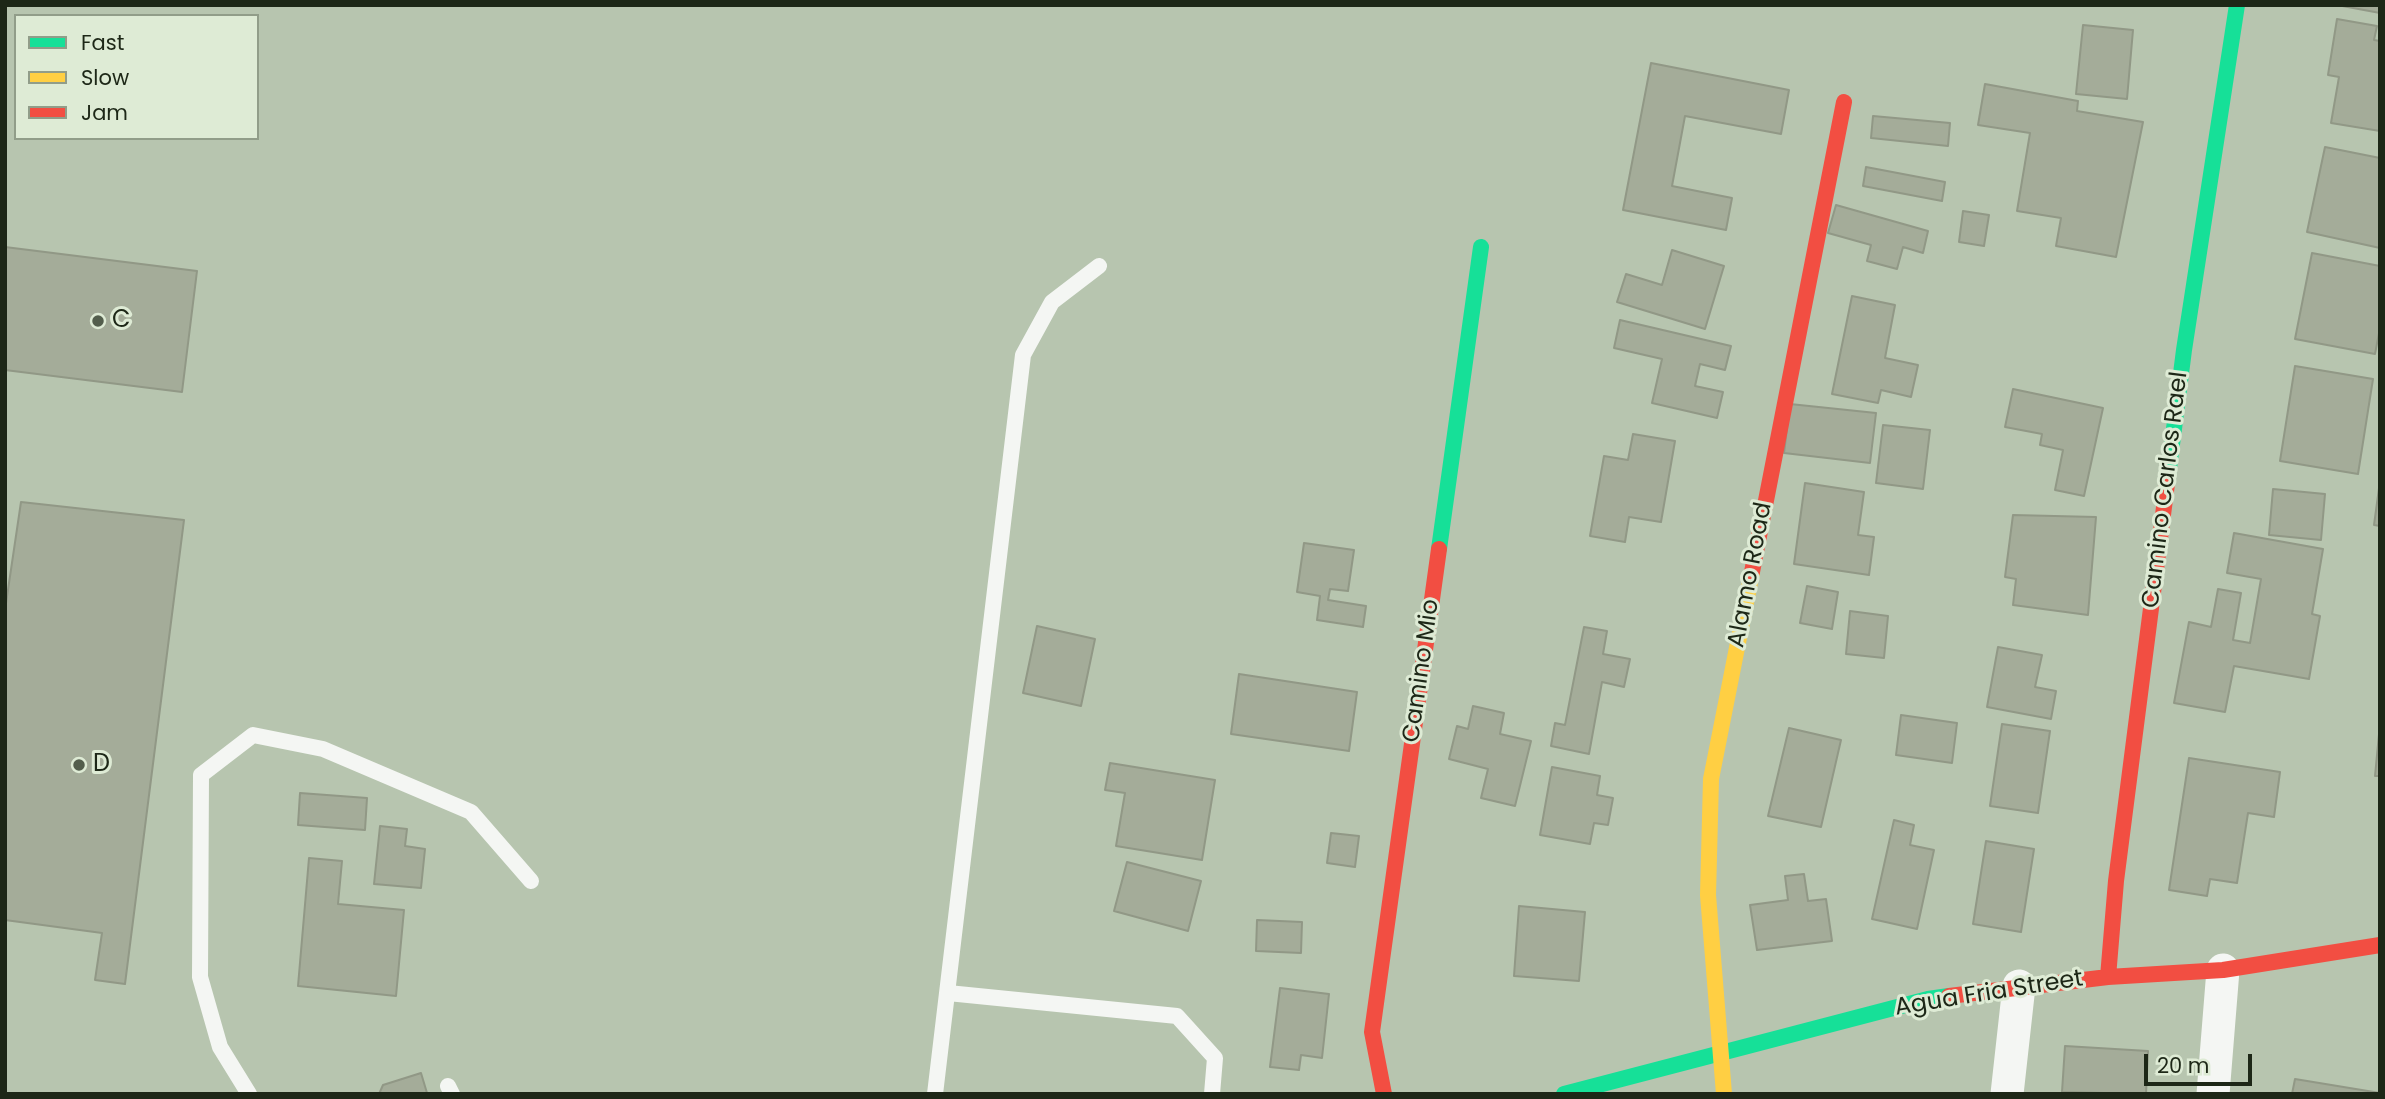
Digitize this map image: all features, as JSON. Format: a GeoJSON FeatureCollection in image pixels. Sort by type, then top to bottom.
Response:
{"type":"FeatureCollection","features":[{"type":"Feature","properties":{"kind":"street","name":"Camino Carlos Rael"},"geometry":{"type":"LineString","coordinates":[[2108,977],[2116,881],[2184,350],[2236,5]]}},
{"type":"Feature","properties":{"kind":"street","name":"Alamo Road"},"geometry":{"type":"LineString","coordinates":[[1724,1094],[1708,895],[1711,779],[1844,102]]}},
{"type":"Feature","properties":{"kind":"street","name":"Camino Mio"},"geometry":{"type":"LineString","coordinates":[[1384,1094],[1372,1032],[1481,247]]}},
{"type":"Feature","properties":{"kind":"street","name":"Agua Fria Street"},"geometry":{"type":"LineString","coordinates":[[1564,1094],[1928,999],[2108,977],[2223,970],[2380,945]]}},
{"type":"Feature","properties":{"kind":"street"},"geometry":{"type":"LineString","coordinates":[[2213,1094],[2223,970]]}},
{"type":"Feature","properties":{"kind":"street"},"geometry":{"type":"LineString","coordinates":[[2007,1094],[2019,986]]}},
{"type":"Feature","properties":{"kind":"lane"},"geometry":{"type":"LineString","coordinates":[[934,1094],[1023,355],[1052,302],[1099,266]]}},
{"type":"Feature","properties":{"kind":"lane"},"geometry":{"type":"LineString","coordinates":[[249,1094],[220,1047],[200,976],[201,775],[253,735],[323,749],[471,812],[531,881]]}},
{"type":"Feature","properties":{"kind":"lane"},"geometry":{"type":"LineString","coordinates":[[948,993],[1177,1016],[1215,1058],[1212,1094]]}},
{"type":"Feature","properties":{"kind":"building"},"geometry":{"type":"Polygon","coordinates":[[[2337,5],[2380,5],[2380,13],[2337,5]]]}},
{"type":"Feature","properties":{"kind":"building"},"geometry":{"type":"Polygon","coordinates":[[[2337,19],[2377,26],[2374,40],[2380,41],[2380,131],[2331,123],[2339,77],[2328,75],[2337,19]]]}},
{"type":"Feature","properties":{"kind":"building"},"geometry":{"type":"Polygon","coordinates":[[[2083,25],[2133,30],[2127,99],[2076,94],[2083,25]]]}},
{"type":"Feature","properties":{"kind":"building"},"geometry":{"type":"Polygon","coordinates":[[[1651,63],[1789,90],[1781,134],[1685,116],[1672,186],[1732,198],[1726,230],[1623,210],[1651,63]]]}},
{"type":"Feature","properties":{"kind":"building"},"geometry":{"type":"Polygon","coordinates":[[[1985,84],[2078,101],[2077,111],[2143,122],[2116,257],[2056,246],[2061,218],[2017,211],[2030,133],[1978,125],[1985,84]]]}},
{"type":"Feature","properties":{"kind":"building"},"geometry":{"type":"Polygon","coordinates":[[[1873,116],[1950,123],[1948,146],[1871,138],[1873,116]]]}},
{"type":"Feature","properties":{"kind":"building"},"geometry":{"type":"Polygon","coordinates":[[[2325,147],[2380,158],[2380,248],[2307,232],[2325,147]]]}},
{"type":"Feature","properties":{"kind":"building"},"geometry":{"type":"Polygon","coordinates":[[[1866,167],[1945,182],[1942,201],[1863,186],[1866,167]]]}},
{"type":"Feature","properties":{"kind":"building"},"geometry":{"type":"Polygon","coordinates":[[[1836,205],[1928,231],[1923,253],[1903,247],[1897,269],[1867,261],[1871,245],[1828,233],[1836,205]]]}},
{"type":"Feature","properties":{"kind":"building"},"geometry":{"type":"Polygon","coordinates":[[[1963,211],[1989,215],[1984,246],[1959,242],[1963,211]]]}},
{"type":"Feature","properties":{"kind":"building","name":"C"},"geometry":{"type":"Polygon","coordinates":[[[5,247],[197,271],[182,392],[5,370],[5,247]]]}},
{"type":"Feature","properties":{"kind":"building"},"geometry":{"type":"Polygon","coordinates":[[[1672,250],[1724,266],[1705,329],[1617,302],[1626,274],[1662,285],[1672,250]]]}},
{"type":"Feature","properties":{"kind":"building"},"geometry":{"type":"Polygon","coordinates":[[[2312,253],[2380,266],[2380,328],[2375,354],[2295,339],[2312,253]]]}},
{"type":"Feature","properties":{"kind":"building"},"geometry":{"type":"Polygon","coordinates":[[[1852,296],[1895,305],[1885,358],[1918,365],[1911,397],[1881,390],[1878,403],[1832,394],[1852,296]]]}},
{"type":"Feature","properties":{"kind":"building"},"geometry":{"type":"Polygon","coordinates":[[[1620,320],[1731,346],[1725,370],[1700,364],[1695,386],[1723,392],[1717,418],[1652,403],[1662,359],[1614,348],[1620,320]]]}},
{"type":"Feature","properties":{"kind":"building"},"geometry":{"type":"Polygon","coordinates":[[[2295,366],[2373,379],[2358,474],[2280,461],[2295,366]]]}},
{"type":"Feature","properties":{"kind":"building"},"geometry":{"type":"Polygon","coordinates":[[[2013,389],[2103,408],[2084,496],[2055,490],[2063,450],[2040,445],[2042,434],[2005,427],[2013,389]]]}},
{"type":"Feature","properties":{"kind":"building"},"geometry":{"type":"Polygon","coordinates":[[[1790,404],[1876,413],[1870,463],[1784,453],[1790,404]]]}},
{"type":"Feature","properties":{"kind":"building"},"geometry":{"type":"Polygon","coordinates":[[[1883,425],[1930,430],[1923,489],[1876,483],[1883,425]]]}},
{"type":"Feature","properties":{"kind":"building"},"geometry":{"type":"Polygon","coordinates":[[[1633,434],[1675,441],[1661,522],[1629,517],[1625,542],[1590,536],[1604,456],[1628,460],[1633,434]]]}},
{"type":"Feature","properties":{"kind":"building"},"geometry":{"type":"Polygon","coordinates":[[[2380,481],[2380,526],[2374,525],[2380,481]]]}},
{"type":"Feature","properties":{"kind":"building"},"geometry":{"type":"Polygon","coordinates":[[[1805,483],[1864,492],[1858,535],[1874,537],[1869,575],[1794,564],[1805,483]]]}},
{"type":"Feature","properties":{"kind":"building"},"geometry":{"type":"Polygon","coordinates":[[[2273,489],[2325,494],[2321,540],[2269,535],[2273,489]]]}},
{"type":"Feature","properties":{"kind":"building","name":"D"},"geometry":{"type":"Polygon","coordinates":[[[21,502],[184,520],[125,984],[95,980],[102,933],[5,920],[5,610],[21,502]]]}},
{"type":"Feature","properties":{"kind":"building"},"geometry":{"type":"Polygon","coordinates":[[[2013,515],[2096,517],[2088,615],[2013,605],[2016,579],[2005,577],[2013,515]]]}},
{"type":"Feature","properties":{"kind":"building"},"geometry":{"type":"Polygon","coordinates":[[[2234,533],[2323,549],[2312,614],[2320,616],[2309,679],[2234,666],[2225,712],[2174,703],[2189,622],[2211,627],[2218,589],[2241,593],[2233,640],[2250,643],[2261,579],[2227,573],[2234,533]]]}},
{"type":"Feature","properties":{"kind":"building"},"geometry":{"type":"Polygon","coordinates":[[[1304,543],[1354,550],[1348,591],[1330,589],[1328,600],[1366,606],[1363,627],[1317,620],[1320,596],[1297,592],[1304,543]]]}},
{"type":"Feature","properties":{"kind":"building"},"geometry":{"type":"Polygon","coordinates":[[[1807,586],[1838,592],[1832,629],[1800,623],[1807,586]]]}},
{"type":"Feature","properties":{"kind":"building"},"geometry":{"type":"Polygon","coordinates":[[[1850,611],[1888,616],[1884,658],[1846,654],[1850,611]]]}},
{"type":"Feature","properties":{"kind":"building"},"geometry":{"type":"Polygon","coordinates":[[[1037,626],[1095,639],[1081,706],[1023,693],[1037,626]]]}},
{"type":"Feature","properties":{"kind":"building"},"geometry":{"type":"Polygon","coordinates":[[[1584,627],[1607,631],[1603,654],[1630,659],[1624,687],[1602,682],[1589,754],[1551,746],[1555,723],[1565,725],[1584,627]]]}},
{"type":"Feature","properties":{"kind":"building"},"geometry":{"type":"Polygon","coordinates":[[[1998,647],[2042,655],[2035,687],[2056,691],[2051,719],[1987,707],[1998,647]]]}},
{"type":"Feature","properties":{"kind":"building"},"geometry":{"type":"Polygon","coordinates":[[[1239,674],[1357,692],[1349,751],[1231,734],[1239,674]]]}},
{"type":"Feature","properties":{"kind":"building"},"geometry":{"type":"Polygon","coordinates":[[[1473,706],[1504,713],[1500,734],[1531,741],[1515,806],[1481,798],[1488,769],[1449,759],[1457,726],[1468,729],[1473,706]]]}},
{"type":"Feature","properties":{"kind":"building"},"geometry":{"type":"Polygon","coordinates":[[[1901,715],[1957,723],[1952,763],[1896,755],[1901,715]]]}},
{"type":"Feature","properties":{"kind":"building"},"geometry":{"type":"Polygon","coordinates":[[[2002,724],[2050,731],[2038,813],[1990,806],[2002,724]]]}},
{"type":"Feature","properties":{"kind":"building"},"geometry":{"type":"Polygon","coordinates":[[[1789,728],[1841,740],[1821,827],[1768,816],[1789,728]]]}},
{"type":"Feature","properties":{"kind":"building"},"geometry":{"type":"Polygon","coordinates":[[[2379,734],[2380,776],[2375,776],[2379,734]]]}},
{"type":"Feature","properties":{"kind":"building"},"geometry":{"type":"Polygon","coordinates":[[[2189,758],[2280,772],[2274,817],[2248,813],[2237,883],[2210,879],[2207,896],[2169,890],[2189,758]]]}},
{"type":"Feature","properties":{"kind":"building"},"geometry":{"type":"Polygon","coordinates":[[[1110,763],[1215,780],[1202,860],[1116,846],[1125,793],[1105,790],[1110,763]]]}},
{"type":"Feature","properties":{"kind":"building"},"geometry":{"type":"Polygon","coordinates":[[[1552,767],[1600,776],[1597,795],[1613,798],[1608,825],[1594,823],[1590,844],[1540,835],[1552,767]]]}},
{"type":"Feature","properties":{"kind":"building"},"geometry":{"type":"Polygon","coordinates":[[[300,793],[367,798],[365,830],[298,825],[300,793]]]}},
{"type":"Feature","properties":{"kind":"building"},"geometry":{"type":"Polygon","coordinates":[[[1894,820],[1914,825],[1910,845],[1934,850],[1917,929],[1872,919],[1894,820]]]}},
{"type":"Feature","properties":{"kind":"building"},"geometry":{"type":"Polygon","coordinates":[[[380,826],[407,829],[405,846],[425,849],[421,888],[374,884],[380,826]]]}},
{"type":"Feature","properties":{"kind":"building"},"geometry":{"type":"Polygon","coordinates":[[[1331,833],[1359,836],[1355,867],[1327,863],[1331,833]]]}},
{"type":"Feature","properties":{"kind":"building"},"geometry":{"type":"Polygon","coordinates":[[[1986,841],[2034,849],[2021,932],[1973,924],[1986,841]]]}},
{"type":"Feature","properties":{"kind":"building"},"geometry":{"type":"Polygon","coordinates":[[[309,858],[342,861],[338,904],[404,910],[396,996],[298,986],[309,858]]]}},
{"type":"Feature","properties":{"kind":"building"},"geometry":{"type":"Polygon","coordinates":[[[1127,862],[1201,881],[1188,931],[1114,911],[1127,862]]]}},
{"type":"Feature","properties":{"kind":"building"},"geometry":{"type":"Polygon","coordinates":[[[1804,874],[1808,901],[1826,899],[1832,941],[1757,950],[1750,905],[1788,900],[1785,876],[1804,874]]]}},
{"type":"Feature","properties":{"kind":"building"},"geometry":{"type":"Polygon","coordinates":[[[1519,906],[1585,912],[1579,981],[1514,976],[1519,906]]]}},
{"type":"Feature","properties":{"kind":"building"},"geometry":{"type":"Polygon","coordinates":[[[1257,920],[1302,922],[1301,953],[1256,951],[1257,920]]]}},
{"type":"Feature","properties":{"kind":"building"},"geometry":{"type":"Polygon","coordinates":[[[1280,988],[1329,994],[1322,1058],[1301,1055],[1299,1070],[1270,1067],[1280,988]]]}},
{"type":"Feature","properties":{"kind":"building"},"geometry":{"type":"Polygon","coordinates":[[[2065,1046],[2148,1051],[2146,1094],[2062,1092],[2065,1046]]]}},
{"type":"Feature","properties":{"kind":"building"},"geometry":{"type":"Polygon","coordinates":[[[421,1073],[427,1093],[379,1094],[383,1085],[421,1073]]]}},
{"type":"Feature","properties":{"kind":"building"},"geometry":{"type":"Polygon","coordinates":[[[2295,1079],[2380,1093],[2380,1094],[2292,1094],[2295,1079]]]}},
{"type":"Feature","properties":{"kind":"traffic: fast"},"geometry":{"type":"LineString","coordinates":[[2168,476],[2184,350],[2237,5]]}},
{"type":"Feature","properties":{"kind":"traffic: fast"},"geometry":{"type":"LineString","coordinates":[[1439,549],[1481,247]]}},
{"type":"Feature","properties":{"kind":"traffic: fast"},"geometry":{"type":"LineString","coordinates":[[1564,1094],[1928,999],[1949,996]]}},
{"type":"Feature","properties":{"kind":"traffic: slow"},"geometry":{"type":"LineString","coordinates":[[1724,1094],[1708,895],[1711,779],[1752,572]]}},
{"type":"Feature","properties":{"kind":"traffic: jam"},"geometry":{"type":"LineString","coordinates":[[1752,572],[1844,102]]}},
{"type":"Feature","properties":{"kind":"traffic: jam"},"geometry":{"type":"LineString","coordinates":[[2108,977],[2116,881],[2168,476]]}},
{"type":"Feature","properties":{"kind":"traffic: jam"},"geometry":{"type":"LineString","coordinates":[[1384,1094],[1372,1032],[1439,549]]}},
{"type":"Feature","properties":{"kind":"traffic: jam"},"geometry":{"type":"LineString","coordinates":[[1949,996],[2108,977],[2223,970],[2380,945]]}},
{"type":"Feature","properties":{"kind":"place","name":"C"},"geometry":{"type":"Point","coordinates":[98,321]}},
{"type":"Feature","properties":{"kind":"place","name":"D"},"geometry":{"type":"Point","coordinates":[79,765]}}]}
